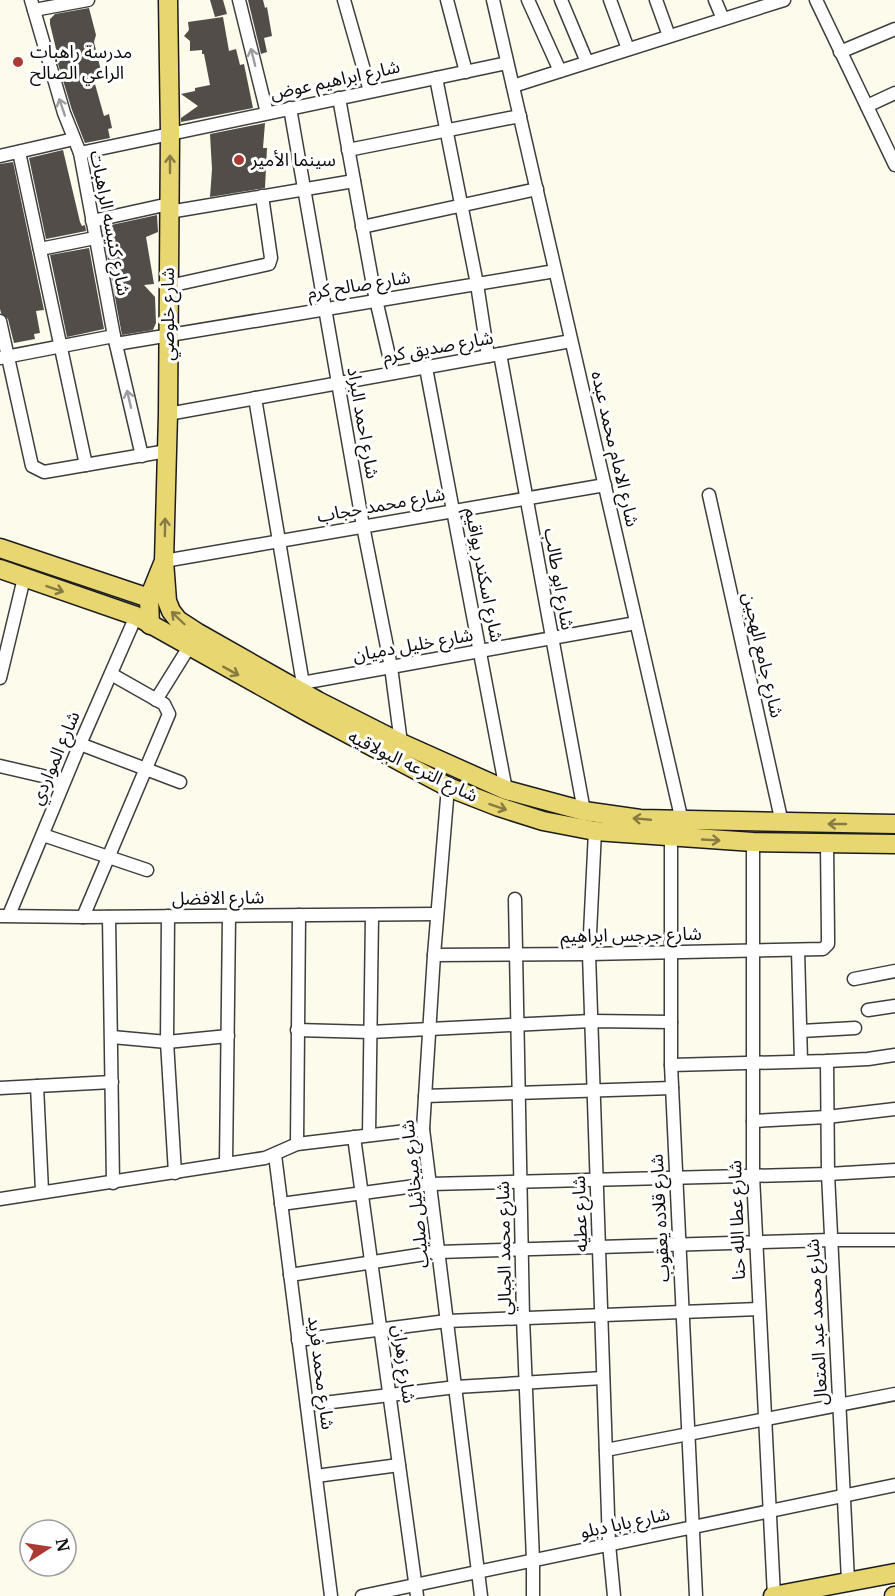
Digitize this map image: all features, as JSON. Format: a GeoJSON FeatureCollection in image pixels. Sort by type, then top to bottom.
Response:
{"type":"FeatureCollection","features":[{"type":"Feature","properties":{"kind":"main road","name":"شارع خلوصي"},"geometry":{"type":"LineString","coordinates":[[143,621],[149,598],[164,561],[169,286],[168,0]]}},
{"type":"Feature","properties":{"kind":"main road"},"geometry":{"type":"LineString","coordinates":[[0,548],[149,598]]}},
{"type":"Feature","properties":{"kind":"main road","name":"شارع الترعه البولاقيه"},"geometry":{"type":"LineString","coordinates":[[164,561],[167,601],[178,620],[309,698],[448,788],[543,821],[595,831],[753,842],[895,844]]}},
{"type":"Feature","properties":{"kind":"main road","name":"شارع الترعه البولاقيه"},"geometry":{"type":"LineString","coordinates":[[0,570],[143,621],[189,647],[309,698],[401,743],[506,790],[584,811],[640,819],[895,824]]}},
{"type":"Feature","properties":{"kind":"main road"},"geometry":{"type":"LineString","coordinates":[[773,1596],[895,1573]]}},
{"type":"Feature","properties":{"kind":"street"},"geometry":{"type":"LineString","coordinates":[[32,5],[88,0]]}},
{"type":"Feature","properties":{"kind":"street"},"geometry":{"type":"LineString","coordinates":[[239,0],[267,113]]}},
{"type":"Feature","properties":{"kind":"street"},"geometry":{"type":"LineString","coordinates":[[344,0],[370,91]]}},
{"type":"Feature","properties":{"kind":"street"},"geometry":{"type":"LineString","coordinates":[[447,0],[466,72]]}},
{"type":"Feature","properties":{"kind":"street","name":"شارع الامام محمد عبده"},"geometry":{"type":"LineString","coordinates":[[493,0],[682,821]]}},
{"type":"Feature","properties":{"kind":"street"},"geometry":{"type":"LineString","coordinates":[[528,0],[560,71]]}},
{"type":"Feature","properties":{"kind":"street"},"geometry":{"type":"LineString","coordinates":[[561,0],[587,62]]}},
{"type":"Feature","properties":{"kind":"street"},"geometry":{"type":"LineString","coordinates":[[610,0],[628,49]]}},
{"type":"Feature","properties":{"kind":"street"},"geometry":{"type":"LineString","coordinates":[[656,0],[669,36]]}},
{"type":"Feature","properties":{"kind":"street"},"geometry":{"type":"LineString","coordinates":[[715,0],[723,19]]}},
{"type":"Feature","properties":{"kind":"street"},"geometry":{"type":"LineString","coordinates":[[513,86],[766,3],[784,0]]}},
{"type":"Feature","properties":{"kind":"street"},"geometry":{"type":"LineString","coordinates":[[816,0],[894,160]]}},
{"type":"Feature","properties":{"kind":"street","name":"شارع كنيسه الراهبات"},"geometry":{"type":"LineString","coordinates":[[32,5],[61,104],[80,153],[115,340],[142,456]]}},
{"type":"Feature","properties":{"kind":"street"},"geometry":{"type":"LineString","coordinates":[[840,52],[895,28]]}},
{"type":"Feature","properties":{"kind":"street","name":"شارع ابراهيم عوض"},"geometry":{"type":"LineString","coordinates":[[80,153],[507,63]]}},
{"type":"Feature","properties":{"kind":"street","name":"شارع ابو طالب"},"geometry":{"type":"LineString","coordinates":[[436,78],[477,284],[526,498],[584,811]]}},
{"type":"Feature","properties":{"kind":"street"},"geometry":{"type":"LineString","coordinates":[[867,106],[895,93]]}},
{"type":"Feature","properties":{"kind":"street"},"geometry":{"type":"LineString","coordinates":[[339,98],[374,291],[378,300],[393,373]]}},
{"type":"Feature","properties":{"kind":"street","name":"شارع احمد البراد"},"geometry":{"type":"LineString","coordinates":[[290,108],[363,526],[391,667],[401,743]]}},
{"type":"Feature","properties":{"kind":"street"},"geometry":{"type":"LineString","coordinates":[[348,150],[520,116]]}},
{"type":"Feature","properties":{"kind":"street"},"geometry":{"type":"LineString","coordinates":[[0,156],[74,139]]}},
{"type":"Feature","properties":{"kind":"street"},"geometry":{"type":"LineString","coordinates":[[19,152],[87,465]]}},
{"type":"Feature","properties":{"kind":"street"},"geometry":{"type":"LineString","coordinates":[[92,221],[354,181]]}},
{"type":"Feature","properties":{"kind":"street"},"geometry":{"type":"LineString","coordinates":[[362,227],[537,189]]}},
{"type":"Feature","properties":{"kind":"street"},"geometry":{"type":"LineString","coordinates":[[169,286],[269,264],[272,258],[262,196]]}},
{"type":"Feature","properties":{"kind":"street"},"geometry":{"type":"LineString","coordinates":[[40,249],[95,238]]}},
{"type":"Feature","properties":{"kind":"street","name":"شارع صالح كرم"},"geometry":{"type":"LineString","coordinates":[[4,358],[61,346],[168,336],[555,271]]}},
{"type":"Feature","properties":{"kind":"street"},"geometry":{"type":"LineString","coordinates":[[0,321],[4,358],[32,466],[44,472],[167,451]]}},
{"type":"Feature","properties":{"kind":"street","name":"شارع صديق كرم"},"geometry":{"type":"LineString","coordinates":[[168,414],[571,341]]}},
{"type":"Feature","properties":{"kind":"street","name":"شارع اسكندر يواقيم"},"geometry":{"type":"LineString","coordinates":[[426,368],[506,790]]}},
{"type":"Feature","properties":{"kind":"street"},"geometry":{"type":"LineString","coordinates":[[255,398],[309,698]]}},
{"type":"Feature","properties":{"kind":"street","name":"شارع محمد حجاب"},"geometry":{"type":"LineString","coordinates":[[164,561],[604,485]]}},
{"type":"Feature","properties":{"kind":"street","name":"شارع جامع الهجين"},"geometry":{"type":"LineString","coordinates":[[709,495],[782,823]]}},
{"type":"Feature","properties":{"kind":"street"},"geometry":{"type":"LineString","coordinates":[[1,672],[24,578]]}},
{"type":"Feature","properties":{"kind":"street","name":"شارع المواردي"},"geometry":{"type":"LineString","coordinates":[[5,915],[111,674],[143,621]]}},
{"type":"Feature","properties":{"kind":"street","name":"شارع خليل دميان"},"geometry":{"type":"LineString","coordinates":[[309,698],[391,667],[636,623]]}},
{"type":"Feature","properties":{"kind":"street"},"geometry":{"type":"LineString","coordinates":[[156,700],[189,647]]}},
{"type":"Feature","properties":{"kind":"street"},"geometry":{"type":"LineString","coordinates":[[83,917],[169,714],[166,707],[156,700],[111,674]]}},
{"type":"Feature","properties":{"kind":"street"},"geometry":{"type":"LineString","coordinates":[[80,744],[180,782]]}},
{"type":"Feature","properties":{"kind":"street"},"geometry":{"type":"LineString","coordinates":[[0,766],[64,781]]}},
{"type":"Feature","properties":{"kind":"street","name":"شارع ميخائيل صليب"},"geometry":{"type":"LineString","coordinates":[[448,788],[423,1129],[481,1596]]}},
{"type":"Feature","properties":{"kind":"street","name":"شارع عطيه"},"geometry":{"type":"LineString","coordinates":[[595,831],[589,954],[609,1544],[614,1596]]}},
{"type":"Feature","properties":{"kind":"street"},"geometry":{"type":"LineString","coordinates":[[42,835],[147,870]]}},
{"type":"Feature","properties":{"kind":"street","name":"شارع قلاده يعقوب"},"geometry":{"type":"LineString","coordinates":[[671,838],[671,1065],[696,1596]]}},
{"type":"Feature","properties":{"kind":"street","name":"شارع عطا الله حنا"},"geometry":{"type":"LineString","coordinates":[[753,842],[753,1176],[773,1596]]}},
{"type":"Feature","properties":{"kind":"street","name":"شارع جرجس ابراهيم"},"geometry":{"type":"LineString","coordinates":[[434,955],[823,949],[828,944],[827,844]]}},
{"type":"Feature","properties":{"kind":"street","name":"شارع محمد الجبالي"},"geometry":{"type":"LineString","coordinates":[[515,899],[523,1318],[533,1596]]}},
{"type":"Feature","properties":{"kind":"street","name":"شارع الافضل"},"geometry":{"type":"LineString","coordinates":[[5,915],[109,917],[437,914]]}},
{"type":"Feature","properties":{"kind":"street"},"geometry":{"type":"LineString","coordinates":[[297,1144],[299,915]]}},
{"type":"Feature","properties":{"kind":"street"},"geometry":{"type":"LineString","coordinates":[[369,1135],[372,915]]}},
{"type":"Feature","properties":{"kind":"street"},"geometry":{"type":"LineString","coordinates":[[168,916],[167,1042],[175,1173]]}},
{"type":"Feature","properties":{"kind":"street"},"geometry":{"type":"LineString","coordinates":[[226,1164],[229,916]]}},
{"type":"Feature","properties":{"kind":"street"},"geometry":{"type":"LineString","coordinates":[[109,917],[113,1183]]}},
{"type":"Feature","properties":{"kind":"street"},"geometry":{"type":"LineString","coordinates":[[798,950],[801,1061]]}},
{"type":"Feature","properties":{"kind":"street"},"geometry":{"type":"LineString","coordinates":[[854,979],[895,971]]}},
{"type":"Feature","properties":{"kind":"street"},"geometry":{"type":"LineString","coordinates":[[868,1010],[895,1006]]}},
{"type":"Feature","properties":{"kind":"street"},"geometry":{"type":"LineString","coordinates":[[297,1030],[370,1032],[591,1021],[672,1022]]}},
{"type":"Feature","properties":{"kind":"street"},"geometry":{"type":"LineString","coordinates":[[801,1031],[855,1028]]}},
{"type":"Feature","properties":{"kind":"street"},"geometry":{"type":"LineString","coordinates":[[112,1037],[167,1042],[228,1036]]}},
{"type":"Feature","properties":{"kind":"street"},"geometry":{"type":"LineString","coordinates":[[671,1065],[827,1061],[895,1055]]}},
{"type":"Feature","properties":{"kind":"street","name":"شارع محمد عبد المتعال"},"geometry":{"type":"LineString","coordinates":[[827,1061],[828,1174],[848,1581]]}},
{"type":"Feature","properties":{"kind":"street"},"geometry":{"type":"LineString","coordinates":[[0,1088],[112,1082]]}},
{"type":"Feature","properties":{"kind":"street"},"geometry":{"type":"LineString","coordinates":[[37,1086],[42,1191]]}},
{"type":"Feature","properties":{"kind":"street"},"geometry":{"type":"LineString","coordinates":[[425,1096],[672,1088]]}},
{"type":"Feature","properties":{"kind":"street"},"geometry":{"type":"LineString","coordinates":[[753,1121],[827,1117],[895,1109]]}},
{"type":"Feature","properties":{"kind":"street"},"geometry":{"type":"LineString","coordinates":[[0,1199],[42,1191],[113,1183],[275,1155],[297,1144],[423,1129]]}},
{"type":"Feature","properties":{"kind":"street","name":"شارع زهران"},"geometry":{"type":"LineString","coordinates":[[354,1137],[417,1591]]}},
{"type":"Feature","properties":{"kind":"street","name":"شارع محمد فريد"},"geometry":{"type":"LineString","coordinates":[[275,1155],[331,1596]]}},
{"type":"Feature","properties":{"kind":"street"},"geometry":{"type":"LineString","coordinates":[[281,1204],[430,1184],[828,1174],[895,1170]]}},
{"type":"Feature","properties":{"kind":"street"},"geometry":{"type":"LineString","coordinates":[[290,1275],[438,1252],[895,1240]]}},
{"type":"Feature","properties":{"kind":"street"},"geometry":{"type":"LineString","coordinates":[[298,1340],[447,1321],[759,1309]]}},
{"type":"Feature","properties":{"kind":"street"},"geometry":{"type":"LineString","coordinates":[[307,1405],[456,1387],[603,1378]]}},
{"type":"Feature","properties":{"kind":"street"},"geometry":{"type":"LineString","coordinates":[[606,1450],[895,1394]]}},
{"type":"Feature","properties":{"kind":"street"},"geometry":{"type":"LineString","coordinates":[[316,1476],[399,1465]]}},
{"type":"Feature","properties":{"kind":"street","name":"شارع بابا دبلو"},"geometry":{"type":"LineString","coordinates":[[362,1596],[417,1591],[478,1572],[895,1485]]}},
{"type":"Feature","properties":{"kind":"building"},"geometry":{"type":"Polygon","coordinates":[[[210,0],[223,0],[227,14],[215,17],[210,0]]]}},
{"type":"Feature","properties":{"kind":"building"},"geometry":{"type":"Polygon","coordinates":[[[248,0],[263,0],[265,8],[267,7],[272,36],[264,38],[267,52],[261,54],[248,0]]]}},
{"type":"Feature","properties":{"kind":"building"},"geometry":{"type":"Polygon","coordinates":[[[89,8],[102,75],[93,77],[104,116],[109,114],[112,128],[108,129],[110,138],[85,143],[55,54],[57,53],[50,19],[55,14],[89,8]]]}},
{"type":"Feature","properties":{"kind":"building"},"geometry":{"type":"Polygon","coordinates":[[[223,17],[229,51],[236,49],[240,65],[244,64],[253,108],[181,122],[181,118],[198,106],[181,94],[210,85],[202,50],[190,51],[190,41],[184,36],[189,30],[188,22],[223,17]]]}},
{"type":"Feature","properties":{"kind":"building","name":"سينما الأمير"},"geometry":{"type":"Polygon","coordinates":[[[265,123],[263,148],[267,148],[265,188],[210,197],[212,169],[210,134],[265,123]]]}},
{"type":"Feature","properties":{"kind":"building"},"geometry":{"type":"Polygon","coordinates":[[[63,150],[80,222],[82,226],[85,225],[86,231],[46,239],[29,158],[63,150]]]}},
{"type":"Feature","properties":{"kind":"building"},"geometry":{"type":"Polygon","coordinates":[[[13,162],[44,310],[36,311],[40,333],[34,334],[35,339],[14,343],[8,319],[0,309],[0,164],[13,162]]]}},
{"type":"Feature","properties":{"kind":"building"},"geometry":{"type":"Polygon","coordinates":[[[157,215],[158,232],[146,237],[154,284],[144,285],[155,297],[156,323],[153,330],[122,335],[102,227],[157,215]]]}},
{"type":"Feature","properties":{"kind":"building"},"geometry":{"type":"Polygon","coordinates":[[[89,248],[104,329],[67,337],[50,255],[89,248]]]}},
{"type":"Feature","properties":{"kind":"place","name":"مدرسة راهبات الراعي الصالح"},"geometry":{"type":"Point","coordinates":[18,62]}},
{"type":"Feature","properties":{"kind":"place","name":"سينما الأمير"},"geometry":{"type":"Point","coordinates":[239,160]}}]}
